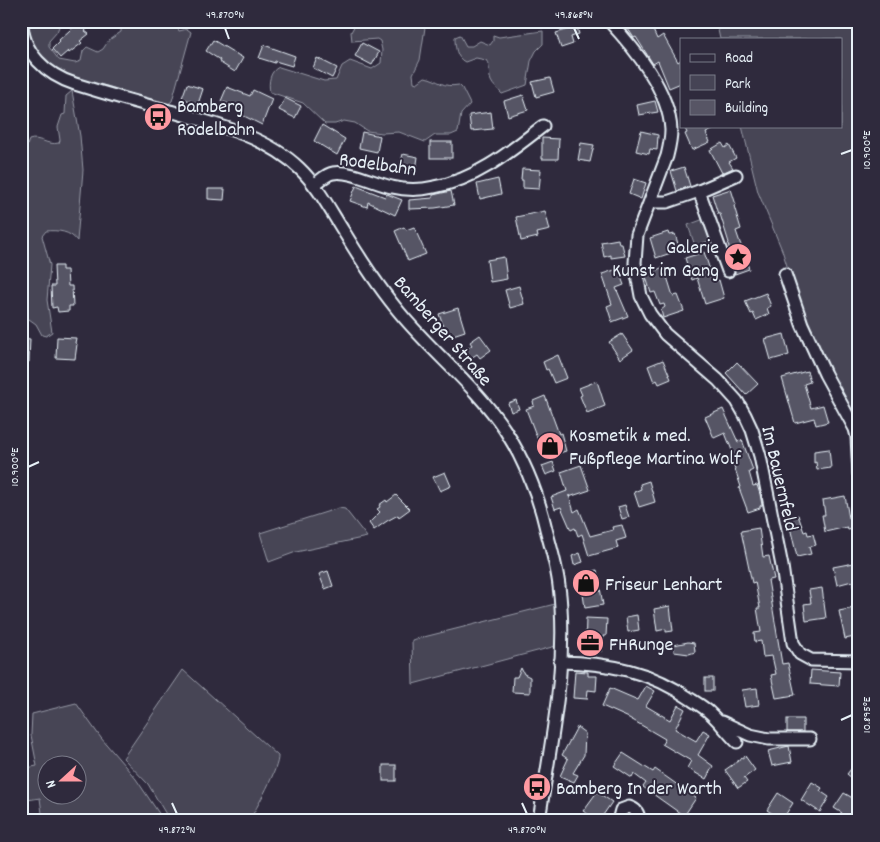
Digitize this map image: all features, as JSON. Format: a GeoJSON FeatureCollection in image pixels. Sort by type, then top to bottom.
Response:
{"type":"FeatureCollection","features":[{"type":"Feature","properties":{"kind":"street","name":"Bamberger Straße"},"geometry":{"type":"LineString","coordinates":[[22,21],[24,36],[32,53],[42,66],[58,78],[212,124],[263,143],[294,163],[314,185],[394,306],[410,326],[493,414],[504,429],[524,465],[544,518],[557,571],[561,619],[560,662],[554,722],[539,821]]}},
{"type":"Feature","properties":{"kind":"street","name":"Im Bauernfeld"},"geometry":{"type":"LineString","coordinates":[[609,21],[650,74],[668,113],[671,130],[670,143],[637,235],[635,263],[641,296],[660,328],[718,380],[737,401],[749,422],[760,456],[782,566],[792,636],[796,650],[805,658],[812,660],[859,661]]}},
{"type":"Feature","properties":{"kind":"street","name":"Rodelbahn"},"geometry":{"type":"LineString","coordinates":[[314,185],[328,175],[339,173],[393,188],[434,187],[464,178],[487,167],[543,126]]}},
{"type":"Feature","properties":{"kind":"street"},"geometry":{"type":"LineString","coordinates":[[650,202],[667,202],[736,175]]}},
{"type":"Feature","properties":{"kind":"street"},"geometry":{"type":"LineString","coordinates":[[699,191],[728,271]]}},
{"type":"Feature","properties":{"kind":"street"},"geometry":{"type":"LineString","coordinates":[[785,274],[802,324],[825,374],[855,429],[859,474]]}},
{"type":"Feature","properties":{"kind":"street"},"geometry":{"type":"LineString","coordinates":[[560,662],[594,663],[648,676],[676,689],[709,712],[737,742]]}},
{"type":"Feature","properties":{"kind":"street"},"geometry":{"type":"LineString","coordinates":[[716,719],[750,734],[769,739],[810,739]]}},
{"type":"Feature","properties":{"kind":"street"},"geometry":{"type":"LineString","coordinates":[[618,821],[621,810],[629,807],[634,808],[638,813],[639,821]]}},
{"type":"Feature","properties":{"kind":"green space"},"geometry":{"type":"Polygon","coordinates":[[[27,21],[61,21],[57,32],[49,41],[49,47],[59,60],[75,63],[81,61],[83,51],[87,47],[98,52],[103,49],[109,40],[121,32],[121,21],[175,21],[179,31],[187,29],[191,32],[172,101],[167,105],[107,86],[69,78],[51,65],[30,44],[27,21]]]}},
{"type":"Feature","properties":{"kind":"green space"},"geometry":{"type":"Polygon","coordinates":[[[357,21],[426,21],[420,60],[413,74],[414,82],[417,83],[425,77],[444,85],[459,85],[462,88],[470,104],[461,114],[458,132],[451,135],[435,135],[425,142],[399,132],[382,133],[367,131],[355,123],[344,121],[335,124],[325,124],[303,103],[270,92],[270,77],[279,67],[324,81],[336,80],[342,66],[350,61],[372,69],[381,63],[382,50],[380,41],[377,39],[352,41],[351,32],[357,21]]]}},
{"type":"Feature","properties":{"kind":"green space"},"geometry":{"type":"Polygon","coordinates":[[[716,21],[859,21],[859,425],[805,323],[782,250],[758,192],[742,128],[842,128],[842,38],[720,38],[716,21]]]}},
{"type":"Feature","properties":{"kind":"green space"},"geometry":{"type":"Polygon","coordinates":[[[543,31],[543,44],[536,51],[531,61],[527,85],[502,94],[491,81],[486,60],[476,58],[465,62],[458,55],[456,48],[455,37],[460,35],[466,46],[472,46],[480,41],[490,45],[493,41],[493,35],[499,37],[543,31]]]}},
{"type":"Feature","properties":{"kind":"green space"},"geometry":{"type":"Polygon","coordinates":[[[72,91],[80,136],[83,170],[77,241],[71,235],[59,231],[46,231],[42,236],[50,265],[47,300],[52,332],[46,336],[42,335],[36,324],[29,319],[21,321],[21,153],[25,151],[29,140],[36,139],[55,144],[59,143],[58,127],[62,115],[65,114],[66,96],[72,91]]]}},
{"type":"Feature","properties":{"kind":"green space"},"geometry":{"type":"Polygon","coordinates":[[[704,219],[711,240],[695,246],[688,225],[704,219]]]}},
{"type":"Feature","properties":{"kind":"green space"},"geometry":{"type":"Polygon","coordinates":[[[339,508],[345,509],[367,537],[296,552],[269,562],[260,533],[339,508]]]}},
{"type":"Feature","properties":{"kind":"green space"},"geometry":{"type":"Polygon","coordinates":[[[555,604],[556,646],[413,684],[412,640],[555,604]]]}},
{"type":"Feature","properties":{"kind":"green space"},"geometry":{"type":"Polygon","coordinates":[[[183,670],[278,756],[271,779],[249,821],[170,821],[148,784],[123,758],[183,670]]]}},
{"type":"Feature","properties":{"kind":"green space"},"geometry":{"type":"Polygon","coordinates":[[[76,703],[101,738],[136,779],[164,821],[43,821],[41,804],[88,804],[88,754],[38,754],[38,798],[21,801],[21,769],[37,766],[31,735],[32,714],[76,703]]]}},
{"type":"Feature","properties":{"kind":"building"},"geometry":{"type":"Polygon","coordinates":[[[80,21],[95,21],[85,31],[89,34],[80,41],[82,43],[60,58],[52,49],[80,21]]]}},
{"type":"Feature","properties":{"kind":"building"},"geometry":{"type":"Polygon","coordinates":[[[623,21],[649,21],[657,39],[663,35],[678,62],[680,61],[680,83],[669,88],[658,61],[653,64],[636,37],[634,38],[627,30],[623,21]]]}},
{"type":"Feature","properties":{"kind":"building"},"geometry":{"type":"Polygon","coordinates":[[[577,27],[579,34],[571,37],[573,44],[561,48],[556,33],[577,27]]]}},
{"type":"Feature","properties":{"kind":"building"},"geometry":{"type":"Polygon","coordinates":[[[213,40],[243,58],[235,72],[206,51],[213,40]]]}},
{"type":"Feature","properties":{"kind":"building"},"geometry":{"type":"Polygon","coordinates":[[[362,43],[379,52],[372,65],[355,56],[362,43]]]}},
{"type":"Feature","properties":{"kind":"building"},"geometry":{"type":"Polygon","coordinates":[[[264,45],[295,56],[292,66],[259,58],[264,45]]]}},
{"type":"Feature","properties":{"kind":"building"},"geometry":{"type":"Polygon","coordinates":[[[317,58],[337,68],[332,78],[313,68],[317,58]]]}},
{"type":"Feature","properties":{"kind":"building"},"geometry":{"type":"Polygon","coordinates":[[[550,78],[554,92],[536,97],[532,82],[550,78]]]}},
{"type":"Feature","properties":{"kind":"building"},"geometry":{"type":"Polygon","coordinates":[[[187,84],[203,89],[198,104],[182,98],[187,84]]]}},
{"type":"Feature","properties":{"kind":"building"},"geometry":{"type":"Polygon","coordinates":[[[227,87],[250,96],[253,90],[272,99],[262,125],[242,115],[244,110],[221,101],[227,87]]]}},
{"type":"Feature","properties":{"kind":"building"},"geometry":{"type":"Polygon","coordinates":[[[523,95],[528,110],[508,116],[504,101],[523,95]]]}},
{"type":"Feature","properties":{"kind":"building"},"geometry":{"type":"Polygon","coordinates":[[[285,98],[301,106],[295,118],[279,110],[285,98]]]}},
{"type":"Feature","properties":{"kind":"building"},"geometry":{"type":"Polygon","coordinates":[[[655,101],[658,112],[639,115],[637,105],[655,101]]]}},
{"type":"Feature","properties":{"kind":"building"},"geometry":{"type":"Polygon","coordinates":[[[491,112],[493,129],[471,131],[469,115],[491,112]]]}},
{"type":"Feature","properties":{"kind":"building"},"geometry":{"type":"Polygon","coordinates":[[[322,125],[345,139],[337,155],[314,141],[322,125]]]}},
{"type":"Feature","properties":{"kind":"building"},"geometry":{"type":"Polygon","coordinates":[[[685,128],[717,128],[706,133],[710,142],[692,150],[685,134],[687,133],[685,128]]]}},
{"type":"Feature","properties":{"kind":"building"},"geometry":{"type":"Polygon","coordinates":[[[641,131],[658,135],[657,150],[650,149],[649,154],[636,151],[641,131]]]}},
{"type":"Feature","properties":{"kind":"building"},"geometry":{"type":"Polygon","coordinates":[[[362,132],[380,136],[377,152],[359,148],[362,132]]]}},
{"type":"Feature","properties":{"kind":"building"},"geometry":{"type":"Polygon","coordinates":[[[542,138],[559,139],[558,159],[542,159],[542,138]]]}},
{"type":"Feature","properties":{"kind":"building"},"geometry":{"type":"Polygon","coordinates":[[[430,142],[452,142],[452,158],[430,158],[430,142]]]}},
{"type":"Feature","properties":{"kind":"building"},"geometry":{"type":"Polygon","coordinates":[[[581,143],[594,145],[590,162],[578,160],[581,143]]]}},
{"type":"Feature","properties":{"kind":"building"},"geometry":{"type":"Polygon","coordinates":[[[722,143],[725,148],[729,145],[736,158],[729,162],[733,168],[722,173],[710,150],[722,143]]]}},
{"type":"Feature","properties":{"kind":"building"},"geometry":{"type":"Polygon","coordinates":[[[403,154],[418,157],[416,170],[400,166],[403,154]]]}},
{"type":"Feature","properties":{"kind":"building"},"geometry":{"type":"Polygon","coordinates":[[[684,167],[690,186],[677,191],[671,171],[684,167]]]}},
{"type":"Feature","properties":{"kind":"building"},"geometry":{"type":"Polygon","coordinates":[[[522,169],[541,170],[539,189],[523,188],[523,180],[521,180],[522,169]]]}},
{"type":"Feature","properties":{"kind":"building"},"geometry":{"type":"Polygon","coordinates":[[[498,179],[501,194],[480,199],[477,184],[498,179]]]}},
{"type":"Feature","properties":{"kind":"building"},"geometry":{"type":"Polygon","coordinates":[[[634,179],[646,183],[641,199],[629,194],[634,179]]]}},
{"type":"Feature","properties":{"kind":"building"},"geometry":{"type":"Polygon","coordinates":[[[356,186],[385,197],[387,194],[402,200],[395,215],[368,202],[367,207],[350,201],[356,186]]]}},
{"type":"Feature","properties":{"kind":"building"},"geometry":{"type":"Polygon","coordinates":[[[208,189],[225,189],[224,200],[208,199],[208,189]]]}},
{"type":"Feature","properties":{"kind":"building"},"geometry":{"type":"Polygon","coordinates":[[[731,189],[741,229],[736,231],[749,269],[735,274],[729,243],[712,195],[731,189]]]}},
{"type":"Feature","properties":{"kind":"building"},"geometry":{"type":"Polygon","coordinates":[[[451,191],[454,205],[409,209],[409,200],[433,198],[433,195],[451,191]]]}},
{"type":"Feature","properties":{"kind":"building"},"geometry":{"type":"Polygon","coordinates":[[[545,211],[550,230],[537,233],[538,237],[521,241],[516,217],[545,211]]]}},
{"type":"Feature","properties":{"kind":"building"},"geometry":{"type":"Polygon","coordinates":[[[404,227],[406,230],[414,227],[426,254],[408,261],[395,231],[404,227]]]}},
{"type":"Feature","properties":{"kind":"building"},"geometry":{"type":"Polygon","coordinates":[[[668,232],[669,235],[675,234],[680,250],[656,258],[650,238],[668,232]]]}},
{"type":"Feature","properties":{"kind":"building"},"geometry":{"type":"Polygon","coordinates":[[[618,239],[619,244],[622,244],[625,256],[611,258],[611,255],[604,257],[601,242],[618,239]]]}},
{"type":"Feature","properties":{"kind":"building"},"geometry":{"type":"Polygon","coordinates":[[[704,252],[714,282],[719,280],[724,298],[705,304],[697,278],[692,280],[685,258],[704,252]]]}},
{"type":"Feature","properties":{"kind":"building"},"geometry":{"type":"Polygon","coordinates":[[[504,257],[507,279],[490,282],[487,260],[504,257]]]}},
{"type":"Feature","properties":{"kind":"building"},"geometry":{"type":"Polygon","coordinates":[[[54,266],[62,266],[62,270],[67,270],[68,286],[72,286],[73,306],[69,306],[69,311],[58,312],[57,307],[52,308],[51,286],[55,286],[54,266]]]}},
{"type":"Feature","properties":{"kind":"building"},"geometry":{"type":"Polygon","coordinates":[[[664,267],[673,296],[678,295],[684,311],[663,318],[661,310],[665,307],[664,304],[660,305],[655,292],[651,293],[645,274],[664,267]]]}},
{"type":"Feature","properties":{"kind":"building"},"geometry":{"type":"Polygon","coordinates":[[[618,269],[624,285],[616,288],[628,316],[612,322],[607,306],[612,304],[602,274],[618,269]]]}},
{"type":"Feature","properties":{"kind":"building"},"geometry":{"type":"Polygon","coordinates":[[[519,286],[524,304],[510,308],[505,290],[519,286]]]}},
{"type":"Feature","properties":{"kind":"building"},"geometry":{"type":"Polygon","coordinates":[[[766,293],[771,306],[767,308],[769,314],[756,320],[745,301],[766,293]]]}},
{"type":"Feature","properties":{"kind":"building"},"geometry":{"type":"Polygon","coordinates":[[[458,308],[465,331],[447,337],[439,314],[458,308]]]}},
{"type":"Feature","properties":{"kind":"building"},"geometry":{"type":"Polygon","coordinates":[[[622,334],[633,350],[620,359],[609,342],[622,334]]]}},
{"type":"Feature","properties":{"kind":"building"},"geometry":{"type":"Polygon","coordinates":[[[784,334],[789,355],[771,360],[765,339],[784,334]]]}},
{"type":"Feature","properties":{"kind":"building"},"geometry":{"type":"Polygon","coordinates":[[[480,335],[491,350],[480,358],[477,354],[471,358],[465,350],[472,345],[470,342],[480,335]]]}},
{"type":"Feature","properties":{"kind":"building"},"geometry":{"type":"Polygon","coordinates":[[[57,337],[76,338],[75,359],[56,358],[57,337]]]}},
{"type":"Feature","properties":{"kind":"building"},"geometry":{"type":"Polygon","coordinates":[[[21,338],[30,339],[29,362],[21,362],[21,338]]]}},
{"type":"Feature","properties":{"kind":"building"},"geometry":{"type":"Polygon","coordinates":[[[558,355],[567,378],[554,383],[543,362],[558,355]]]}},
{"type":"Feature","properties":{"kind":"building"},"geometry":{"type":"Polygon","coordinates":[[[663,360],[671,379],[659,384],[657,380],[654,382],[648,366],[663,360]]]}},
{"type":"Feature","properties":{"kind":"building"},"geometry":{"type":"Polygon","coordinates":[[[737,362],[758,384],[746,395],[726,373],[737,362]]]}},
{"type":"Feature","properties":{"kind":"building"},"geometry":{"type":"Polygon","coordinates":[[[807,371],[810,382],[804,384],[811,408],[823,405],[828,422],[816,425],[814,418],[795,423],[782,378],[807,371]]]}},
{"type":"Feature","properties":{"kind":"building"},"geometry":{"type":"Polygon","coordinates":[[[597,381],[605,406],[587,413],[579,388],[597,381]]]}},
{"type":"Feature","properties":{"kind":"building"},"geometry":{"type":"Polygon","coordinates":[[[545,396],[559,434],[561,433],[566,451],[549,456],[545,441],[539,443],[526,409],[534,406],[533,401],[545,396]]]}},
{"type":"Feature","properties":{"kind":"building"},"geometry":{"type":"Polygon","coordinates":[[[516,400],[519,409],[511,412],[508,403],[516,400]]]}},
{"type":"Feature","properties":{"kind":"building"},"geometry":{"type":"Polygon","coordinates":[[[723,409],[738,442],[742,440],[753,470],[749,472],[753,486],[757,485],[760,494],[762,505],[760,508],[748,512],[730,454],[733,453],[725,433],[714,438],[705,417],[723,409]]]}},
{"type":"Feature","properties":{"kind":"building"},"geometry":{"type":"Polygon","coordinates":[[[829,449],[831,468],[817,470],[816,462],[814,463],[814,451],[829,449]]]}},
{"type":"Feature","properties":{"kind":"building"},"geometry":{"type":"Polygon","coordinates":[[[553,462],[556,471],[546,475],[542,466],[553,462]]]}},
{"type":"Feature","properties":{"kind":"building"},"geometry":{"type":"Polygon","coordinates":[[[581,465],[590,490],[570,497],[574,512],[579,509],[590,536],[613,530],[612,527],[622,525],[626,538],[616,541],[618,548],[589,556],[582,534],[578,536],[575,528],[571,530],[561,507],[555,509],[551,497],[567,491],[561,472],[581,465]]]}},
{"type":"Feature","properties":{"kind":"building"},"geometry":{"type":"Polygon","coordinates":[[[445,472],[451,486],[440,491],[433,477],[445,472]]]}},
{"type":"Feature","properties":{"kind":"building"},"geometry":{"type":"Polygon","coordinates":[[[649,481],[655,502],[639,507],[634,492],[641,489],[640,484],[649,481]]]}},
{"type":"Feature","properties":{"kind":"building"},"geometry":{"type":"Polygon","coordinates":[[[396,495],[410,509],[374,530],[369,523],[380,512],[377,509],[380,507],[379,505],[396,495]]]}},
{"type":"Feature","properties":{"kind":"building"},"geometry":{"type":"Polygon","coordinates":[[[845,496],[849,518],[855,517],[857,528],[848,530],[847,527],[825,532],[822,515],[825,515],[823,500],[845,496]]]}},
{"type":"Feature","properties":{"kind":"building"},"geometry":{"type":"Polygon","coordinates":[[[625,505],[629,517],[622,519],[618,507],[625,505]]]}},
{"type":"Feature","properties":{"kind":"building"},"geometry":{"type":"Polygon","coordinates":[[[798,515],[804,532],[807,531],[808,535],[813,534],[816,545],[809,547],[811,554],[797,557],[786,518],[798,515]]]}},
{"type":"Feature","properties":{"kind":"building"},"geometry":{"type":"Polygon","coordinates":[[[759,528],[763,557],[769,556],[774,579],[768,580],[782,664],[788,663],[795,695],[776,698],[771,675],[776,674],[772,656],[763,657],[761,641],[755,642],[754,633],[761,632],[757,608],[760,608],[755,582],[752,583],[741,531],[759,528]]]}},
{"type":"Feature","properties":{"kind":"building"},"geometry":{"type":"Polygon","coordinates":[[[580,553],[583,562],[574,565],[572,556],[580,553]]]}},
{"type":"Feature","properties":{"kind":"building"},"geometry":{"type":"Polygon","coordinates":[[[859,562],[859,595],[855,596],[852,581],[837,585],[833,567],[859,562]]]}},
{"type":"Feature","properties":{"kind":"building"},"geometry":{"type":"Polygon","coordinates":[[[597,570],[603,605],[585,608],[580,573],[597,570]]]}},
{"type":"Feature","properties":{"kind":"building"},"geometry":{"type":"Polygon","coordinates":[[[328,571],[333,586],[325,589],[319,574],[328,571]]]}},
{"type":"Feature","properties":{"kind":"building"},"geometry":{"type":"Polygon","coordinates":[[[822,588],[826,618],[806,621],[804,604],[811,603],[809,590],[822,588]]]}},
{"type":"Feature","properties":{"kind":"building"},"geometry":{"type":"Polygon","coordinates":[[[670,606],[673,631],[666,632],[666,629],[657,631],[654,609],[670,606]]]}},
{"type":"Feature","properties":{"kind":"building"},"geometry":{"type":"Polygon","coordinates":[[[859,607],[859,636],[845,639],[839,611],[859,607]]]}},
{"type":"Feature","properties":{"kind":"building"},"geometry":{"type":"Polygon","coordinates":[[[637,615],[639,630],[628,632],[626,617],[637,615]]]}},
{"type":"Feature","properties":{"kind":"building"},"geometry":{"type":"Polygon","coordinates":[[[586,618],[607,619],[606,636],[603,636],[602,651],[585,651],[586,618]]]}},
{"type":"Feature","properties":{"kind":"building"},"geometry":{"type":"Polygon","coordinates":[[[688,642],[694,643],[695,652],[689,654],[674,652],[674,645],[688,642]]]}},
{"type":"Feature","properties":{"kind":"building"},"geometry":{"type":"Polygon","coordinates":[[[521,668],[524,674],[530,677],[530,693],[512,692],[513,677],[517,677],[521,668]]]}},
{"type":"Feature","properties":{"kind":"building"},"geometry":{"type":"Polygon","coordinates":[[[811,670],[840,672],[839,686],[810,684],[811,670]]]}},
{"type":"Feature","properties":{"kind":"building"},"geometry":{"type":"Polygon","coordinates":[[[575,671],[588,672],[588,676],[597,676],[596,691],[588,690],[587,699],[573,698],[575,671]]]}},
{"type":"Feature","properties":{"kind":"building"},"geometry":{"type":"Polygon","coordinates":[[[705,678],[713,678],[713,691],[705,691],[705,678]]]}},
{"type":"Feature","properties":{"kind":"building"},"geometry":{"type":"Polygon","coordinates":[[[646,686],[655,691],[646,706],[670,720],[678,705],[685,709],[675,729],[696,741],[703,730],[710,734],[698,755],[713,766],[706,779],[687,768],[691,761],[662,744],[665,739],[629,718],[602,706],[610,688],[638,700],[646,686]]]}},
{"type":"Feature","properties":{"kind":"building"},"geometry":{"type":"Polygon","coordinates":[[[757,688],[759,705],[745,707],[742,690],[757,688]]]}},
{"type":"Feature","properties":{"kind":"building"},"geometry":{"type":"Polygon","coordinates":[[[787,719],[803,719],[803,732],[787,732],[787,719]]]}},
{"type":"Feature","properties":{"kind":"building"},"geometry":{"type":"Polygon","coordinates":[[[577,727],[585,733],[584,755],[573,773],[578,775],[574,782],[560,776],[568,759],[562,755],[577,727]]]}},
{"type":"Feature","properties":{"kind":"building"},"geometry":{"type":"Polygon","coordinates":[[[789,746],[792,762],[772,766],[768,751],[789,746]]]}},
{"type":"Feature","properties":{"kind":"building"},"geometry":{"type":"Polygon","coordinates":[[[623,753],[653,772],[655,769],[696,798],[684,816],[643,787],[646,783],[634,774],[632,778],[614,766],[623,753]]]}},
{"type":"Feature","properties":{"kind":"building"},"geometry":{"type":"Polygon","coordinates":[[[745,756],[755,770],[744,778],[747,782],[738,788],[725,770],[745,756]]]}},
{"type":"Feature","properties":{"kind":"building"},"geometry":{"type":"Polygon","coordinates":[[[859,759],[859,784],[847,774],[859,759]]]}},
{"type":"Feature","properties":{"kind":"building"},"geometry":{"type":"Polygon","coordinates":[[[383,765],[396,765],[396,781],[383,781],[383,765]]]}},
{"type":"Feature","properties":{"kind":"building"},"geometry":{"type":"Polygon","coordinates":[[[812,782],[822,788],[820,791],[829,797],[820,812],[801,800],[812,782]]]}},
{"type":"Feature","properties":{"kind":"building"},"geometry":{"type":"Polygon","coordinates":[[[597,792],[612,802],[599,821],[583,811],[597,792]]]}},
{"type":"Feature","properties":{"kind":"building"},"geometry":{"type":"Polygon","coordinates":[[[778,793],[793,803],[782,820],[767,810],[778,793]]]}},
{"type":"Feature","properties":{"kind":"building"},"geometry":{"type":"Polygon","coordinates":[[[844,793],[856,800],[854,803],[859,806],[859,821],[837,821],[842,813],[834,808],[844,793]]]}},
{"type":"Feature","properties":{"kind":"place","name":"Bamberg Rodelbahn"},"geometry":{"type":"Point","coordinates":[158,117]}},
{"type":"Feature","properties":{"kind":"place","name":"Galerie Kunst im Gang"},"geometry":{"type":"Point","coordinates":[738,257]}},
{"type":"Feature","properties":{"kind":"place","name":"Kosmetik & med. Fußpflege Martina Wolf"},"geometry":{"type":"Point","coordinates":[550,446]}},
{"type":"Feature","properties":{"kind":"place","name":"Friseur Lenhart"},"geometry":{"type":"Point","coordinates":[586,583]}},
{"type":"Feature","properties":{"kind":"place","name":"FHRunge"},"geometry":{"type":"Point","coordinates":[590,643]}},
{"type":"Feature","properties":{"kind":"place","name":"Bamberg In der Warth"},"geometry":{"type":"Point","coordinates":[537,787]}}]}
